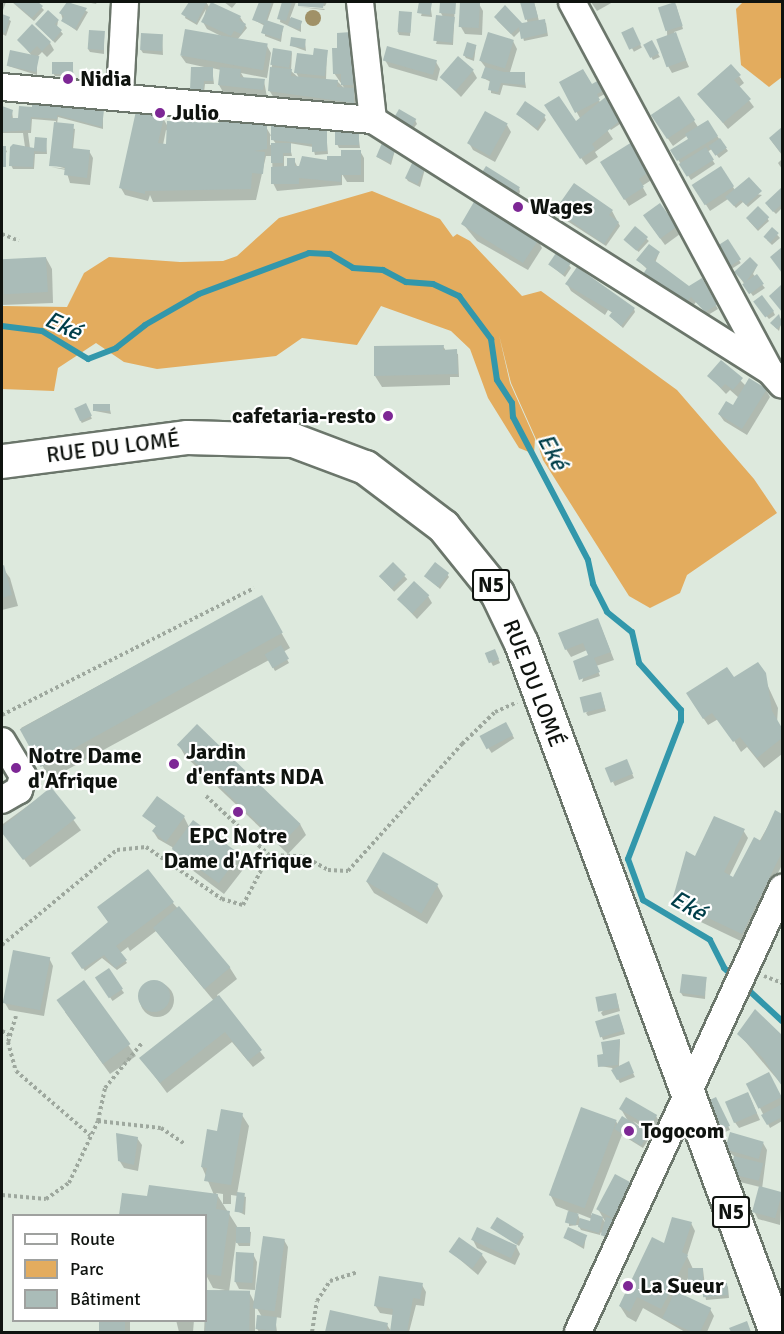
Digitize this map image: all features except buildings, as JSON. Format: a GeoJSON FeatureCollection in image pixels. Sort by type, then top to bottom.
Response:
{"type":"FeatureCollection","features":[{"type":"Feature","properties":{"kind":"main road","name":"RUE DU LOMÉ"},"geometry":{"type":"LineString","coordinates":[[2,461],[187,437],[245,436],[293,440],[365,467],[443,526],[471,557],[497,593],[540,692],[686,1092]]}},
{"type":"Feature","properties":{"kind":"main road","name":"N5"},"geometry":{"type":"LineString","coordinates":[[686,1092],[776,1332]]}},
{"type":"Feature","properties":{"kind":"street"},"geometry":{"type":"LineString","coordinates":[[120,95],[125,2]]}},
{"type":"Feature","properties":{"kind":"street"},"geometry":{"type":"LineString","coordinates":[[360,2],[373,120]]}},
{"type":"Feature","properties":{"kind":"street"},"geometry":{"type":"LineString","coordinates":[[572,2],[776,378]]}},
{"type":"Feature","properties":{"kind":"street"},"geometry":{"type":"LineString","coordinates":[[2,87],[120,95],[373,120],[776,378]]}},
{"type":"Feature","properties":{"kind":"street"},"geometry":{"type":"LineString","coordinates":[[2,741],[23,776],[19,790],[2,800]]}},
{"type":"Feature","properties":{"kind":"street"},"geometry":{"type":"LineString","coordinates":[[578,1332],[686,1092],[783,888]]}},
{"type":"Feature","properties":{"kind":"path"},"geometry":{"type":"LineString","coordinates":[[2,234],[19,242]]}},
{"type":"Feature","properties":{"kind":"path"},"geometry":{"type":"LineString","coordinates":[[2,715],[254,588]]}},
{"type":"Feature","properties":{"kind":"path"},"geometry":{"type":"LineString","coordinates":[[206,796],[270,855],[303,856],[328,870],[348,871],[495,712],[540,692]]}},
{"type":"Feature","properties":{"kind":"path"},"geometry":{"type":"LineString","coordinates":[[2,945],[88,870],[117,849],[146,847],[222,899],[243,905],[270,855]]}},
{"type":"Feature","properties":{"kind":"path"},"geometry":{"type":"LineString","coordinates":[[16,1016],[9,1035],[16,1071],[90,1135]]}},
{"type":"Feature","properties":{"kind":"path"},"geometry":{"type":"LineString","coordinates":[[2,1031],[9,1035]]}},
{"type":"Feature","properties":{"kind":"path"},"geometry":{"type":"LineString","coordinates":[[2,1195],[46,1199],[69,1183],[98,1120],[105,1088],[142,1043]]}},
{"type":"Feature","properties":{"kind":"path"},"geometry":{"type":"LineString","coordinates":[[98,1120],[161,1128],[185,1144]]}},
{"type":"Feature","properties":{"kind":"path"},"geometry":{"type":"LineString","coordinates":[[312,1332],[317,1301],[330,1281],[357,1272]]}},
{"type":"Feature","properties":{"kind":"green space"},"geometry":{"type":"Polygon","coordinates":[[[743,2],[782,2],[782,77],[769,87],[741,65],[736,9],[743,2]]]}},
{"type":"Feature","properties":{"kind":"green space"},"geometry":{"type":"Polygon","coordinates":[[[372,191],[440,219],[453,237],[457,234],[470,241],[522,296],[541,291],[677,390],[754,479],[777,513],[687,575],[680,593],[650,608],[629,596],[543,460],[536,439],[511,383],[499,335],[510,383],[535,439],[534,454],[519,448],[488,398],[470,349],[451,331],[381,306],[357,345],[302,338],[276,356],[157,369],[124,362],[96,343],[58,368],[54,391],[2,389],[2,306],[67,307],[84,273],[109,257],[180,262],[223,261],[237,256],[279,218],[372,191]]]}},
{"type":"Feature","properties":{"kind":"waterway","name":"Eké"},"geometry":{"type":"LineString","coordinates":[[2,326],[42,331],[88,359],[116,348],[145,325],[199,294],[309,253],[330,254],[353,268],[383,270],[406,282],[433,284],[459,296],[491,339],[497,380],[512,403],[513,417],[588,560],[593,584],[607,612],[632,632],[639,663],[681,710],[681,721],[628,859],[643,900],[710,940],[724,968],[733,976]]}},
{"type":"Feature","properties":{"kind":"waterway","name":"Eké"},"geometry":{"type":"LineString","coordinates":[[743,985],[782,1021]]}},
{"type":"Feature","properties":{"kind":"place","name":"Nidia"},"geometry":{"type":"Point","coordinates":[68,79]}},
{"type":"Feature","properties":{"kind":"place","name":"Julio"},"geometry":{"type":"Point","coordinates":[160,113]}},
{"type":"Feature","properties":{"kind":"place","name":"Wages"},"geometry":{"type":"Point","coordinates":[518,207]}},
{"type":"Feature","properties":{"kind":"place","name":"cafetaria-resto"},"geometry":{"type":"Point","coordinates":[388,416]}},
{"type":"Feature","properties":{"kind":"place","name":"Jardin d'enfants NDA"},"geometry":{"type":"Point","coordinates":[174,764]}},
{"type":"Feature","properties":{"kind":"place","name":"Notre Dame d'Afrique"},"geometry":{"type":"Point","coordinates":[16,768]}},
{"type":"Feature","properties":{"kind":"place","name":"EPC Notre Dame d'Afrique"},"geometry":{"type":"Point","coordinates":[238,812]}},
{"type":"Feature","properties":{"kind":"place","name":"Togocom"},"geometry":{"type":"Point","coordinates":[629,1131]}},
{"type":"Feature","properties":{"kind":"place","name":"La Sueur"},"geometry":{"type":"Point","coordinates":[628,1286]}}]}
